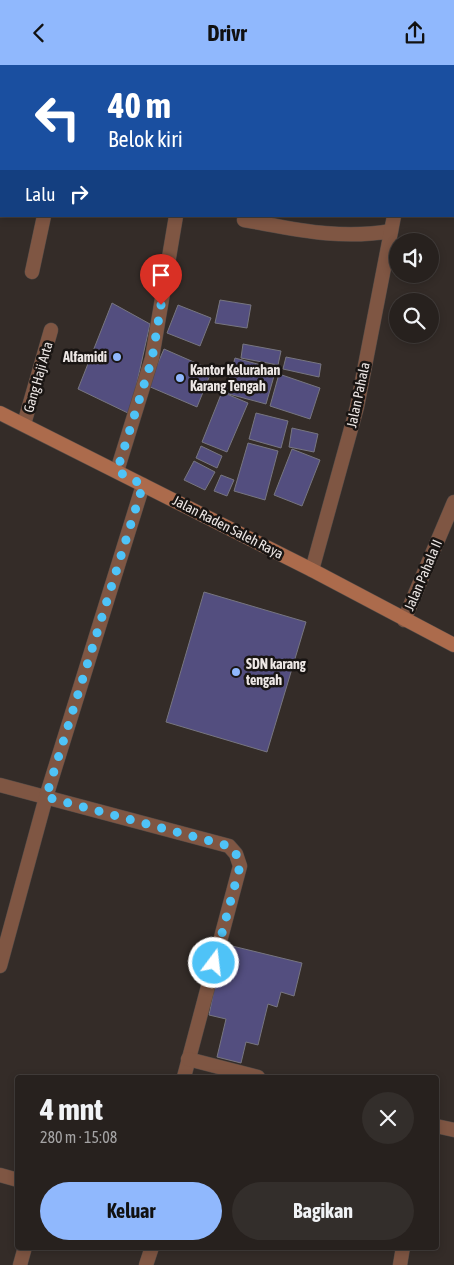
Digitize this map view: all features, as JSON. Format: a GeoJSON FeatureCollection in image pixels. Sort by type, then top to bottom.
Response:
{"type":"FeatureCollection","features":[{"type":"Feature","properties":{"kind":"main road","name":"Jalan Raden Saleh Raya"},"geometry":{"type":"LineString","coordinates":[[0,413],[117,471],[454,645]]}},
{"type":"Feature","properties":{"kind":"street"},"geometry":{"type":"LineString","coordinates":[[32,272],[44,217]]}},
{"type":"Feature","properties":{"kind":"street"},"geometry":{"type":"LineString","coordinates":[[117,471],[152,359],[176,217]]}},
{"type":"Feature","properties":{"kind":"street","name":"Jalan Pahala"},"geometry":{"type":"LineString","coordinates":[[312,571],[357,407],[394,217]]}},
{"type":"Feature","properties":{"kind":"street"},"geometry":{"type":"LineString","coordinates":[[244,221],[327,234],[361,235],[391,231]]}},
{"type":"Feature","properties":{"kind":"street","name":"Gang Haji Arta"},"geometry":{"type":"LineString","coordinates":[[24,424],[51,330]]}},
{"type":"Feature","properties":{"kind":"street"},"geometry":{"type":"LineString","coordinates":[[0,966],[46,797],[143,485]]}},
{"type":"Feature","properties":{"kind":"street","name":"Jalan Pahala II"},"geometry":{"type":"LineString","coordinates":[[404,620],[454,502]]}},
{"type":"Feature","properties":{"kind":"street"},"geometry":{"type":"LineString","coordinates":[[0,785],[229,846],[236,854],[240,866],[184,1075]]}},
{"type":"Feature","properties":{"kind":"street"},"geometry":{"type":"LineString","coordinates":[[188,1059],[250,1075]]}},
{"type":"Feature","properties":{"kind":"street"},"geometry":{"type":"LineString","coordinates":[[439,1126],[454,1130]]}},
{"type":"Feature","properties":{"kind":"street"},"geometry":{"type":"LineString","coordinates":[[0,1175],[15,1179]]}},
{"type":"Feature","properties":{"kind":"street"},"geometry":{"type":"LineString","coordinates":[[20,1265],[24,1250]]}},
{"type":"Feature","properties":{"kind":"street"},"geometry":{"type":"LineString","coordinates":[[146,1265],[151,1250]]}},
{"type":"Feature","properties":{"kind":"street"},"geometry":{"type":"LineString","coordinates":[[400,1265],[402,1250]]}},
{"type":"Feature","properties":{"kind":"building"},"geometry":{"type":"Polygon","coordinates":[[[220,300],[251,305],[247,328],[215,323],[220,300]]]}},
{"type":"Feature","properties":{"kind":"building","name":"Alfamidi"},"geometry":{"type":"Polygon","coordinates":[[[112,303],[150,324],[130,414],[78,389],[112,303]]]}},
{"type":"Feature","properties":{"kind":"building"},"geometry":{"type":"Polygon","coordinates":[[[178,305],[211,318],[200,346],[167,333],[178,305]]]}},
{"type":"Feature","properties":{"kind":"building"},"geometry":{"type":"Polygon","coordinates":[[[243,344],[281,351],[278,365],[241,358],[243,344]]]}},
{"type":"Feature","properties":{"kind":"building","name":"Kantor Kelurahan Karang Tengah"},"geometry":{"type":"Polygon","coordinates":[[[164,349],[212,370],[197,407],[148,386],[164,349]]]}},
{"type":"Feature","properties":{"kind":"building"},"geometry":{"type":"Polygon","coordinates":[[[286,357],[321,364],[319,377],[283,369],[286,357]]]}},
{"type":"Feature","properties":{"kind":"building"},"geometry":{"type":"Polygon","coordinates":[[[235,358],[276,369],[266,404],[225,393],[235,358]]]}},
{"type":"Feature","properties":{"kind":"building"},"geometry":{"type":"Polygon","coordinates":[[[279,374],[320,388],[310,419],[270,406],[279,374]]]}},
{"type":"Feature","properties":{"kind":"building"},"geometry":{"type":"Polygon","coordinates":[[[222,392],[248,403],[227,452],[202,442],[222,392]]]}},
{"type":"Feature","properties":{"kind":"building"},"geometry":{"type":"Polygon","coordinates":[[[256,413],[288,421],[281,448],[249,439],[256,413]]]}},
{"type":"Feature","properties":{"kind":"building"},"geometry":{"type":"Polygon","coordinates":[[[292,428],[318,434],[314,452],[289,447],[292,428]]]}},
{"type":"Feature","properties":{"kind":"building"},"geometry":{"type":"Polygon","coordinates":[[[248,443],[278,451],[265,500],[234,491],[248,443]]]}},
{"type":"Feature","properties":{"kind":"building"},"geometry":{"type":"Polygon","coordinates":[[[201,446],[222,456],[217,468],[196,458],[201,446]]]}},
{"type":"Feature","properties":{"kind":"building"},"geometry":{"type":"Polygon","coordinates":[[[292,449],[320,460],[302,506],[274,495],[292,449]]]}},
{"type":"Feature","properties":{"kind":"building"},"geometry":{"type":"Polygon","coordinates":[[[194,461],[215,472],[205,490],[184,480],[194,461]]]}},
{"type":"Feature","properties":{"kind":"building"},"geometry":{"type":"Polygon","coordinates":[[[221,475],[234,480],[227,496],[214,491],[221,475]]]}},
{"type":"Feature","properties":{"kind":"building","name":"SDN karang tengah"},"geometry":{"type":"Polygon","coordinates":[[[204,592],[306,622],[267,752],[166,722],[204,592]]]}},
{"type":"Feature","properties":{"kind":"building"},"geometry":{"type":"Polygon","coordinates":[[[224,944],[302,963],[294,996],[281,992],[277,1007],[268,1004],[258,1045],[246,1042],[241,1063],[217,1057],[226,1019],[209,1015],[224,944]]]}},
{"type":"Feature","properties":{"kind":"place","name":"Alfamidi"},"geometry":{"type":"Point","coordinates":[117,357]}},
{"type":"Feature","properties":{"kind":"place","name":"Kantor Kelurahan Karang Tengah"},"geometry":{"type":"Point","coordinates":[180,378]}},
{"type":"Feature","properties":{"kind":"place","name":"SDN karang tengah"},"geometry":{"type":"Point","coordinates":[236,672]}},
{"type":"Feature","properties":{"kind":"route"},"geometry":{"type":"LineString","coordinates":[[161,305],[152,359],[117,471],[143,485],[46,797],[229,846],[236,854],[240,866],[214,963]]}}]}
